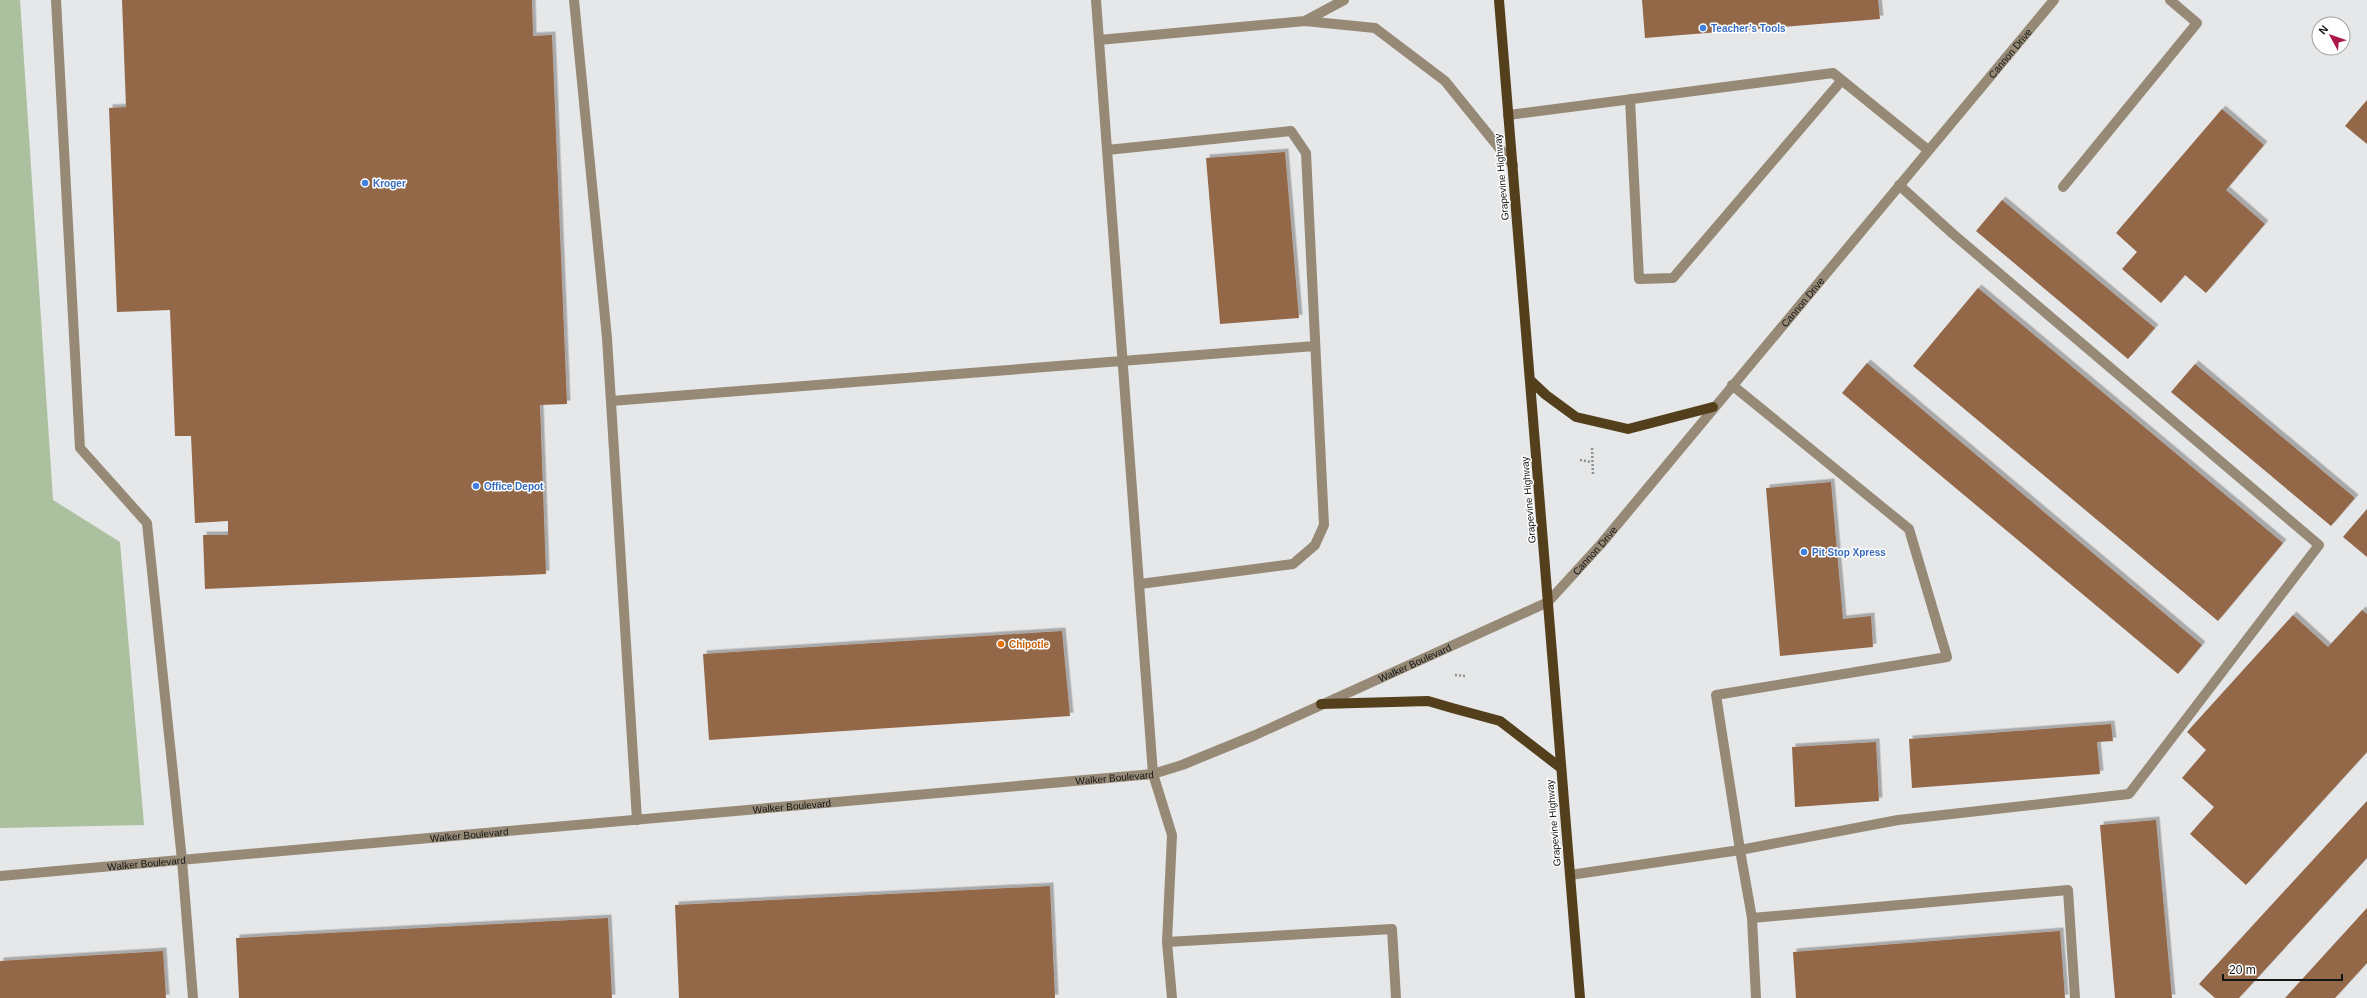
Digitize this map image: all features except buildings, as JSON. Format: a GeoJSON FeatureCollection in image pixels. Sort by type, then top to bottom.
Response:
{"type":"FeatureCollection","features":[{"type":"Feature","properties":{"kind":"main road","name":"Grapevine Highway"},"geometry":{"type":"LineString","coordinates":[[1499,0],[1580,998]]}},
{"type":"Feature","properties":{"kind":"main road"},"geometry":{"type":"LineString","coordinates":[[1530,380],[1546,395],[1576,417],[1628,428],[1713,407]]}},
{"type":"Feature","properties":{"kind":"main road"},"geometry":{"type":"LineString","coordinates":[[1321,704],[1428,701],[1500,721],[1561,768]]}},
{"type":"Feature","properties":{"kind":"street"},"geometry":{"type":"LineString","coordinates":[[56,0],[80,448],[147,523],[182,860],[193,998]]}},
{"type":"Feature","properties":{"kind":"street"},"geometry":{"type":"LineString","coordinates":[[574,0],[605,316],[637,820]]}},
{"type":"Feature","properties":{"kind":"street"},"geometry":{"type":"LineString","coordinates":[[1096,0],[1153,774],[1172,835],[1167,942],[1172,998]]}},
{"type":"Feature","properties":{"kind":"street"},"geometry":{"type":"LineString","coordinates":[[1305,20],[1344,0]]}},
{"type":"Feature","properties":{"kind":"street","name":"Cannon Drive"},"geometry":{"type":"LineString","coordinates":[[1548,602],[1601,544],[1713,407],[2054,0]]}},
{"type":"Feature","properties":{"kind":"street"},"geometry":{"type":"LineString","coordinates":[[2063,187],[2197,23],[2170,0]]}},
{"type":"Feature","properties":{"kind":"street"},"geometry":{"type":"LineString","coordinates":[[1099,40],[1305,20],[1375,28],[1445,81],[1513,165]]}},
{"type":"Feature","properties":{"kind":"street"},"geometry":{"type":"LineString","coordinates":[[1508,116],[1833,73],[1928,150]]}},
{"type":"Feature","properties":{"kind":"street"},"geometry":{"type":"LineString","coordinates":[[1630,99],[1639,279],[1673,278],[1842,80]]}},
{"type":"Feature","properties":{"kind":"street"},"geometry":{"type":"LineString","coordinates":[[1107,150],[1291,131],[1306,153],[1324,524],[1315,545],[1294,564],[1140,584]]}},
{"type":"Feature","properties":{"kind":"street"},"geometry":{"type":"LineString","coordinates":[[1570,875],[1740,850],[1898,820],[2128,794],[2319,545],[1953,234],[1899,185]]}},
{"type":"Feature","properties":{"kind":"street"},"geometry":{"type":"LineString","coordinates":[[611,401],[1315,346]]}},
{"type":"Feature","properties":{"kind":"street"},"geometry":{"type":"LineString","coordinates":[[1732,385],[1909,529],[1947,657],[1716,695],[1752,918],[1756,998]]}},
{"type":"Feature","properties":{"kind":"street","name":"Walker Boulevard"},"geometry":{"type":"LineString","coordinates":[[0,876],[1153,774],[1182,765],[1246,739],[1548,602]]}},
{"type":"Feature","properties":{"kind":"street"},"geometry":{"type":"LineString","coordinates":[[1752,918],[2068,890],[2075,998]]}},
{"type":"Feature","properties":{"kind":"street"},"geometry":{"type":"LineString","coordinates":[[1167,942],[1392,929],[1396,998]]}},
{"type":"Feature","properties":{"kind":"path"},"geometry":{"type":"LineString","coordinates":[[1592,446],[1591,462],[1593,475]]}},
{"type":"Feature","properties":{"kind":"path"},"geometry":{"type":"LineString","coordinates":[[1580,460],[1591,462]]}},
{"type":"Feature","properties":{"kind":"path"},"geometry":{"type":"LineString","coordinates":[[1455,675],[1464,676]]}},
{"type":"Feature","properties":{"kind":"green space"},"geometry":{"type":"Polygon","coordinates":[[[0,0],[20,0],[53,500],[120,542],[144,825],[0,828],[0,0]]]}},
{"type":"Feature","properties":{"kind":"place","name":"Teacher’s Tools"},"geometry":{"type":"Point","coordinates":[1703,28]}},
{"type":"Feature","properties":{"kind":"place","name":"Kroger"},"geometry":{"type":"Point","coordinates":[365,183]}},
{"type":"Feature","properties":{"kind":"place","name":"Office Depot"},"geometry":{"type":"Point","coordinates":[476,486]}},
{"type":"Feature","properties":{"kind":"place","name":"Pit Stop Xpress"},"geometry":{"type":"Point","coordinates":[1804,552]}},
{"type":"Feature","properties":{"kind":"place","name":"Chipotle"},"geometry":{"type":"Point","coordinates":[1001,644]}}]}
